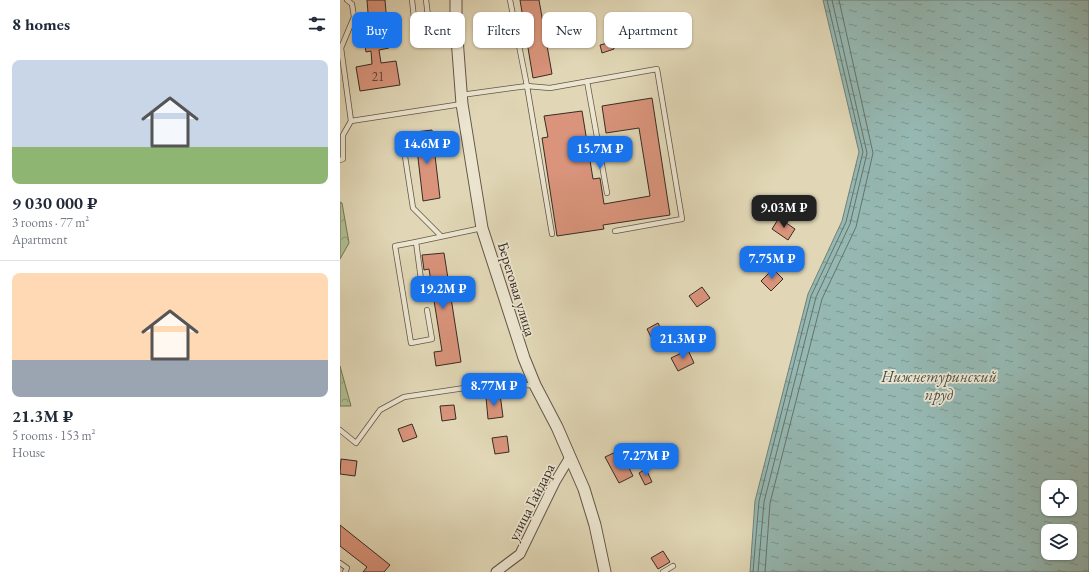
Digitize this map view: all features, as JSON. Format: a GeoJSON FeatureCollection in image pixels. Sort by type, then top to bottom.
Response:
{"type":"FeatureCollection","features":[{"type":"Feature","properties":{"kind":"street","name":"Береговая улица"},"geometry":{"type":"LineString","coordinates":[[456,0],[456,12]]}},
{"type":"Feature","properties":{"kind":"street","name":"Береговая улица"},"geometry":{"type":"LineString","coordinates":[[458,48],[461,100],[482,228],[524,358],[535,385],[557,427],[584,489],[595,525],[605,572]]}},
{"type":"Feature","properties":{"kind":"street","name":"улица Гайдара"},"geometry":{"type":"LineString","coordinates":[[496,572],[520,554],[555,482],[570,457]]}},
{"type":"Feature","properties":{"kind":"lane"},"geometry":{"type":"LineString","coordinates":[[340,160],[344,159],[343,135],[351,121],[341,48],[354,17],[352,4],[347,0]]}},
{"type":"Feature","properties":{"kind":"lane"},"geometry":{"type":"LineString","coordinates":[[412,0],[413,12]]}},
{"type":"Feature","properties":{"kind":"lane"},"geometry":{"type":"LineString","coordinates":[[426,0],[428,12]]}},
{"type":"Feature","properties":{"kind":"lane"},"geometry":{"type":"LineString","coordinates":[[510,0],[527,86],[552,234]]}},
{"type":"Feature","properties":{"kind":"lane"},"geometry":{"type":"LineString","coordinates":[[351,121],[527,86],[550,88],[657,69],[682,219],[615,231]]}},
{"type":"Feature","properties":{"kind":"lane"},"geometry":{"type":"LineString","coordinates":[[587,81],[607,193]]}},
{"type":"Feature","properties":{"kind":"lane"},"geometry":{"type":"LineString","coordinates":[[402,137],[413,208],[441,236]]}},
{"type":"Feature","properties":{"kind":"lane"},"geometry":{"type":"LineString","coordinates":[[427,310],[432,339],[411,343],[395,246],[482,228]]}},
{"type":"Feature","properties":{"kind":"lane"},"geometry":{"type":"LineString","coordinates":[[416,242],[422,287]]}},
{"type":"Feature","properties":{"kind":"lane"},"geometry":{"type":"LineString","coordinates":[[340,430],[356,443],[380,410],[404,397],[478,386],[535,385]]}},
{"type":"Feature","properties":{"kind":"lane"},"geometry":{"type":"LineString","coordinates":[[340,563],[347,568],[345,572]]}},
{"type":"Feature","properties":{"kind":"lane"},"geometry":{"type":"LineString","coordinates":[[663,572],[673,566]]}},
{"type":"Feature","properties":{"kind":"green space"},"geometry":{"type":"Polygon","coordinates":[[[340,202],[342,203],[349,243],[340,259],[340,202]]]}},
{"type":"Feature","properties":{"kind":"green space"},"geometry":{"type":"Polygon","coordinates":[[[340,366],[351,406],[340,406],[340,366]]]}},
{"type":"Feature","properties":{"kind":"water","name":"Нижнетуринский пруд"},"geometry":{"type":"Polygon","coordinates":[[[823,0],[1089,0],[1089,572],[750,572],[755,501],[808,294],[842,221],[859,152],[823,0]]]}},
{"type":"Feature","properties":{"kind":"building"},"geometry":{"type":"Polygon","coordinates":[[[367,0],[385,0],[386,12],[368,12],[367,0]]]}},
{"type":"Feature","properties":{"kind":"building"},"geometry":{"type":"Polygon","coordinates":[[[520,0],[539,0],[542,17],[542,48],[547,48],[552,74],[533,78],[528,48],[534,48],[534,12],[522,12],[520,0]]]}},
{"type":"Feature","properties":{"kind":"building"},"geometry":{"type":"Polygon","coordinates":[[[604,44],[604,48],[614,49],[602,53],[600,45],[604,44]]]}},
{"type":"Feature","properties":{"kind":"building"},"geometry":{"type":"Polygon","coordinates":[[[365,48],[389,48],[379,50],[381,63],[396,61],[400,85],[360,91],[356,67],[372,64],[371,51],[366,52],[365,48]]]}},
{"type":"Feature","properties":{"kind":"building"},"geometry":{"type":"Polygon","coordinates":[[[652,98],[670,215],[603,225],[604,229],[557,236],[542,138],[548,137],[544,116],[582,111],[593,179],[600,178],[604,204],[650,196],[639,128],[606,133],[602,106],[652,98]]]}},
{"type":"Feature","properties":{"kind":"building"},"geometry":{"type":"Polygon","coordinates":[[[432,130],[440,198],[423,201],[415,132],[432,130]]]}},
{"type":"Feature","properties":{"kind":"building"},"geometry":{"type":"Polygon","coordinates":[[[779,218],[795,229],[788,240],[772,229],[779,218]]]}},
{"type":"Feature","properties":{"kind":"building"},"geometry":{"type":"Polygon","coordinates":[[[444,253],[461,362],[436,366],[434,352],[442,351],[429,269],[424,270],[422,255],[444,253]]]}},
{"type":"Feature","properties":{"kind":"building"},"geometry":{"type":"Polygon","coordinates":[[[773,269],[783,279],[771,291],[761,281],[773,269]]]}},
{"type":"Feature","properties":{"kind":"building"},"geometry":{"type":"Polygon","coordinates":[[[702,287],[710,298],[697,307],[689,296],[702,287]]]}},
{"type":"Feature","properties":{"kind":"building"},"geometry":{"type":"Polygon","coordinates":[[[658,323],[662,331],[651,337],[647,329],[658,323]]]}},
{"type":"Feature","properties":{"kind":"building"},"geometry":{"type":"Polygon","coordinates":[[[688,350],[694,363],[678,371],[671,358],[688,350]]]}},
{"type":"Feature","properties":{"kind":"building"},"geometry":{"type":"Polygon","coordinates":[[[500,394],[503,417],[488,419],[486,397],[500,394]]]}},
{"type":"Feature","properties":{"kind":"building"},"geometry":{"type":"Polygon","coordinates":[[[454,405],[456,419],[442,421],[440,406],[454,405]]]}},
{"type":"Feature","properties":{"kind":"building"},"geometry":{"type":"Polygon","coordinates":[[[412,424],[417,437],[403,442],[398,429],[412,424]]]}},
{"type":"Feature","properties":{"kind":"building"},"geometry":{"type":"Polygon","coordinates":[[[507,436],[509,452],[495,454],[492,438],[507,436]]]}},
{"type":"Feature","properties":{"kind":"building"},"geometry":{"type":"Polygon","coordinates":[[[620,450],[633,476],[619,483],[605,457],[620,450]]]}},
{"type":"Feature","properties":{"kind":"building"},"geometry":{"type":"Polygon","coordinates":[[[341,459],[357,461],[355,476],[340,474],[341,459]]]}},
{"type":"Feature","properties":{"kind":"building"},"geometry":{"type":"Polygon","coordinates":[[[646,469],[652,482],[645,485],[639,473],[646,469]]]}},
{"type":"Feature","properties":{"kind":"building"},"geometry":{"type":"Polygon","coordinates":[[[340,525],[390,565],[384,572],[363,572],[367,567],[340,546],[340,525]]]}},
{"type":"Feature","properties":{"kind":"building"},"geometry":{"type":"Polygon","coordinates":[[[663,551],[670,562],[658,569],[651,558],[663,551]]]}}]}
